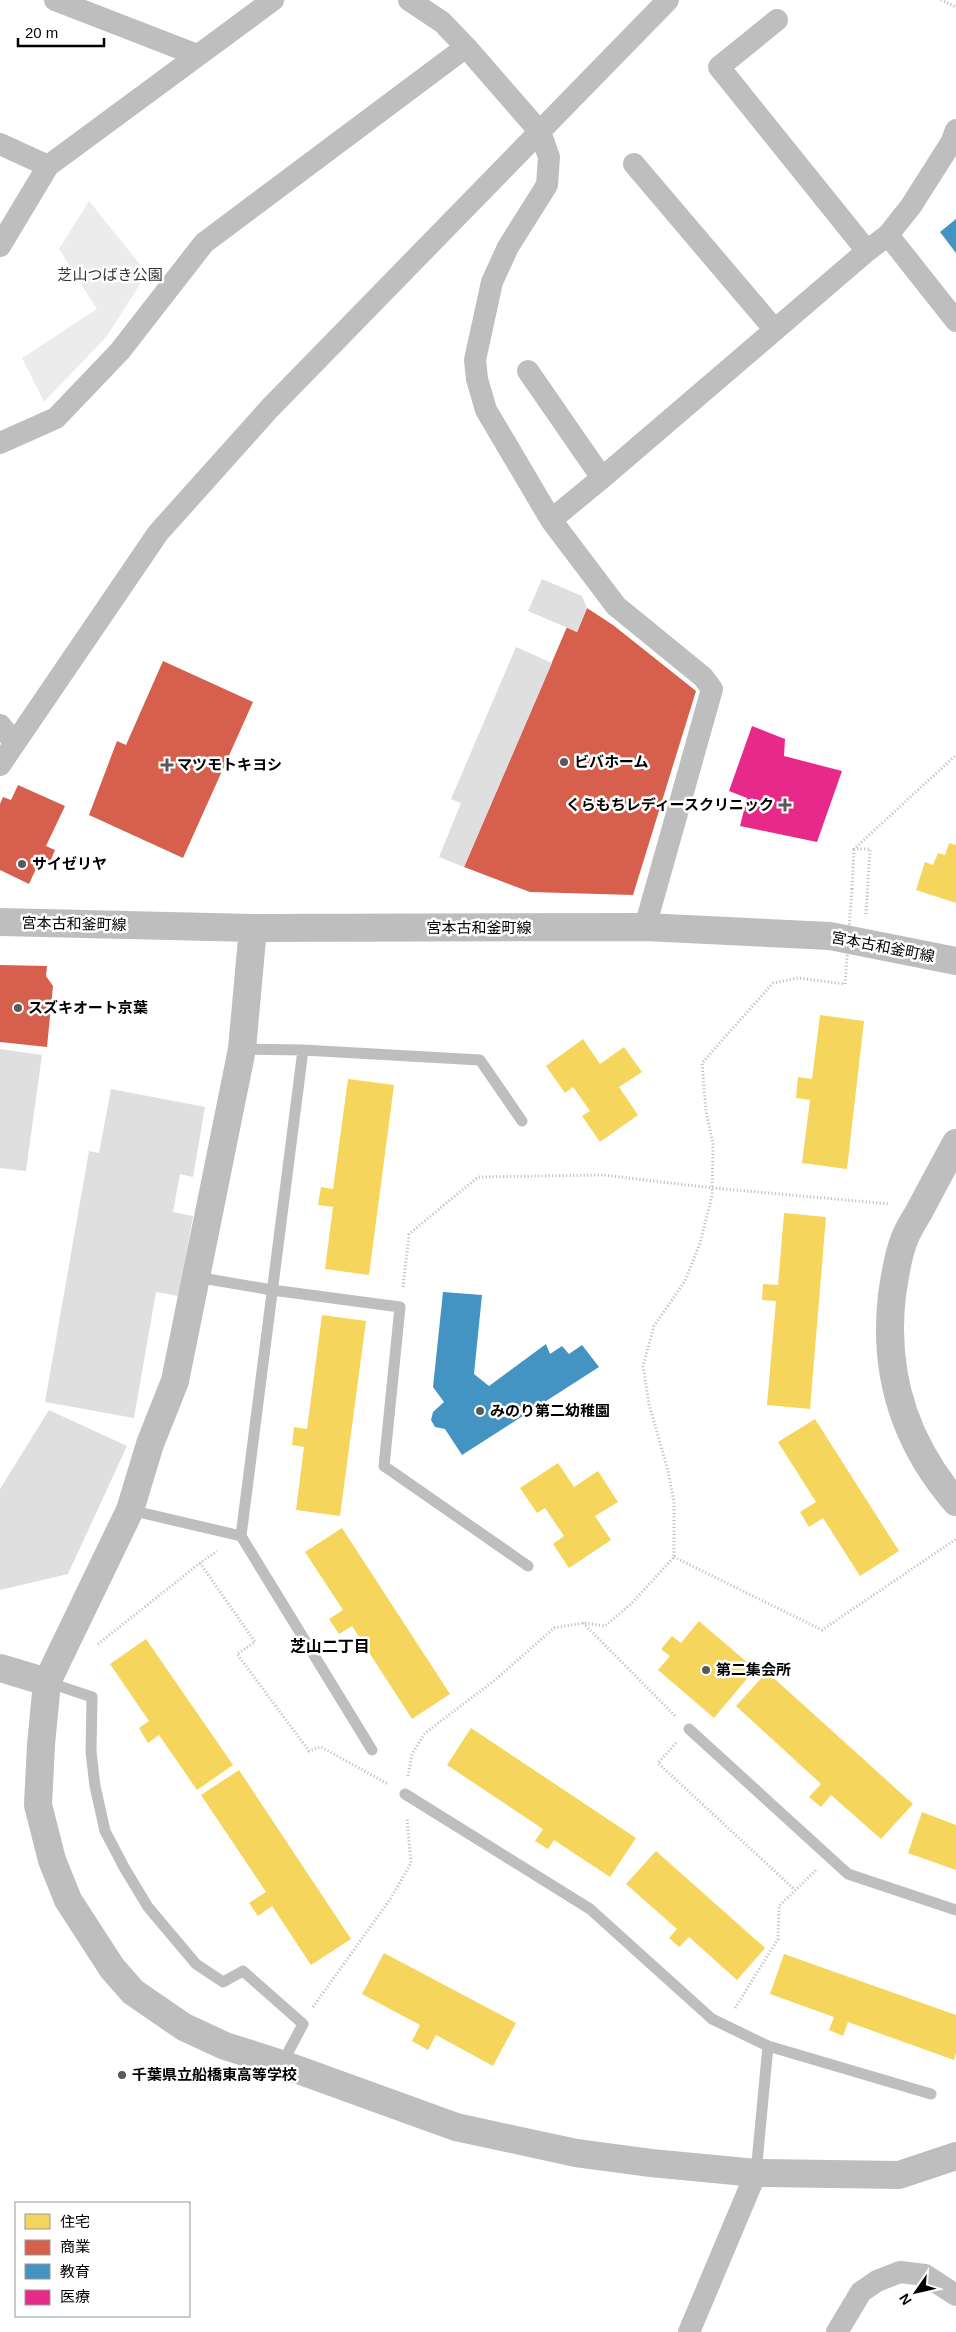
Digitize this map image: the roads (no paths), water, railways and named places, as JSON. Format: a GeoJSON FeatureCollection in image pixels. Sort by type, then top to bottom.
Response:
{"type":"FeatureCollection","features":[{"type":"Feature","properties":{"kind":"street"},"geometry":{"type":"LineString","coordinates":[[55,0],[196,55]]}},
{"type":"Feature","properties":{"kind":"street"},"geometry":{"type":"LineString","coordinates":[[0,246],[48,166],[273,0]]}},
{"type":"Feature","properties":{"kind":"street"},"geometry":{"type":"LineString","coordinates":[[409,0],[442,22],[466,47],[540,132],[549,157],[547,185],[508,248],[492,282],[475,360],[477,379],[486,410],[551,520],[616,606],[703,677],[712,690],[646,927]]}},
{"type":"Feature","properties":{"kind":"street"},"geometry":{"type":"LineString","coordinates":[[0,765],[158,534],[270,408],[668,0]]}},
{"type":"Feature","properties":{"kind":"street"},"geometry":{"type":"LineString","coordinates":[[776,20],[718,67],[867,251]]}},
{"type":"Feature","properties":{"kind":"street"},"geometry":{"type":"LineString","coordinates":[[0,443],[56,418],[120,351],[204,243],[466,47]]}},
{"type":"Feature","properties":{"kind":"street"},"geometry":{"type":"LineString","coordinates":[[551,520],[888,235],[911,206],[951,143],[956,130]]}},
{"type":"Feature","properties":{"kind":"street"},"geometry":{"type":"LineString","coordinates":[[0,144],[48,166]]}},
{"type":"Feature","properties":{"kind":"street"},"geometry":{"type":"LineString","coordinates":[[634,164],[775,330]]}},
{"type":"Feature","properties":{"kind":"street"},"geometry":{"type":"LineString","coordinates":[[888,235],[956,321]]}},
{"type":"Feature","properties":{"kind":"street"},"geometry":{"type":"LineString","coordinates":[[528,371],[602,478]]}},
{"type":"Feature","properties":{"kind":"street"},"geometry":{"type":"LineString","coordinates":[[0,724],[14,743]]}},
{"type":"Feature","properties":{"kind":"street","name":"宮本古和釜町線"},"geometry":{"type":"LineString","coordinates":[[0,922],[253,928],[646,927],[830,936],[956,961]]}},
{"type":"Feature","properties":{"kind":"street"},"geometry":{"type":"LineString","coordinates":[[253,928],[242,1049],[175,1381],[150,1444],[130,1510],[47,1682],[38,1805],[52,1860],[68,1900],[112,1968],[133,1992],[184,2027],[225,2046],[282,2064],[456,2127],[499,2138],[594,2156],[756,2173],[899,2175],[956,2156]]}},
{"type":"Feature","properties":{"kind":"street"},"geometry":{"type":"LineString","coordinates":[[956,1143],[904,1238],[896,1269],[889,1326],[890,1356],[895,1385],[903,1412],[925,1460],[940,1484],[956,1502]]}},
{"type":"Feature","properties":{"kind":"street"},"geometry":{"type":"LineString","coordinates":[[0,1668],[47,1682]]}},
{"type":"Feature","properties":{"kind":"street"},"geometry":{"type":"LineString","coordinates":[[689,2332],[756,2173]]}},
{"type":"Feature","properties":{"kind":"street"},"geometry":{"type":"LineString","coordinates":[[837,2332],[861,2292],[877,2280],[900,2272],[925,2275],[956,2295]]}},
{"type":"Feature","properties":{"kind":"lane"},"geometry":{"type":"LineString","coordinates":[[242,1049],[303,1050],[480,1060],[522,1121]]}},
{"type":"Feature","properties":{"kind":"lane"},"geometry":{"type":"LineString","coordinates":[[303,1050],[241,1536],[372,1750]]}},
{"type":"Feature","properties":{"kind":"lane"},"geometry":{"type":"LineString","coordinates":[[196,1277],[272,1290],[400,1307],[384,1466],[528,1566]]}},
{"type":"Feature","properties":{"kind":"lane"},"geometry":{"type":"LineString","coordinates":[[130,1510],[241,1536]]}},
{"type":"Feature","properties":{"kind":"lane"},"geometry":{"type":"LineString","coordinates":[[47,1682],[92,1697],[91,1752],[95,1786],[105,1831],[148,1907],[196,1964],[223,1982],[243,1971],[303,2024],[282,2064]]}},
{"type":"Feature","properties":{"kind":"lane"},"geometry":{"type":"LineString","coordinates":[[689,1730],[848,1874],[956,1910]]}},
{"type":"Feature","properties":{"kind":"lane"},"geometry":{"type":"LineString","coordinates":[[405,1794],[590,1910],[712,2019],[768,2046],[931,2094]]}},
{"type":"Feature","properties":{"kind":"lane"},"geometry":{"type":"LineString","coordinates":[[756,2173],[768,2046]]}},
{"type":"Feature","properties":{"kind":"place","name":"ビバホーム"},"geometry":{"type":"Point","coordinates":[564,762]}},
{"type":"Feature","properties":{"kind":"place","name":"マツモトキヨシ"},"geometry":{"type":"Point","coordinates":[167,765]}},
{"type":"Feature","properties":{"kind":"place","name":"くらもちレディースクリニック"},"geometry":{"type":"Point","coordinates":[785,805]}},
{"type":"Feature","properties":{"kind":"place","name":"サイゼリヤ"},"geometry":{"type":"Point","coordinates":[22,864]}},
{"type":"Feature","properties":{"kind":"place","name":"スズキオート京葉"},"geometry":{"type":"Point","coordinates":[18,1008]}},
{"type":"Feature","properties":{"kind":"place","name":"みのり第二幼稚園"},"geometry":{"type":"Point","coordinates":[480,1411]}},
{"type":"Feature","properties":{"kind":"place","name":"第二集会所"},"geometry":{"type":"Point","coordinates":[706,1670]}},
{"type":"Feature","properties":{"kind":"place","name":"千葉県立船橋東高等学校"},"geometry":{"type":"Point","coordinates":[122,2075]}},
{"type":"Feature","properties":{"kind":"district","name":"芝山二丁目"},"geometry":{"type":"Point","coordinates":[330,1646]}},
{"type":"Feature","properties":{"kind":"park label","name":"芝山つばき公園"},"geometry":{"type":"Point","coordinates":[110,275]}}]}
